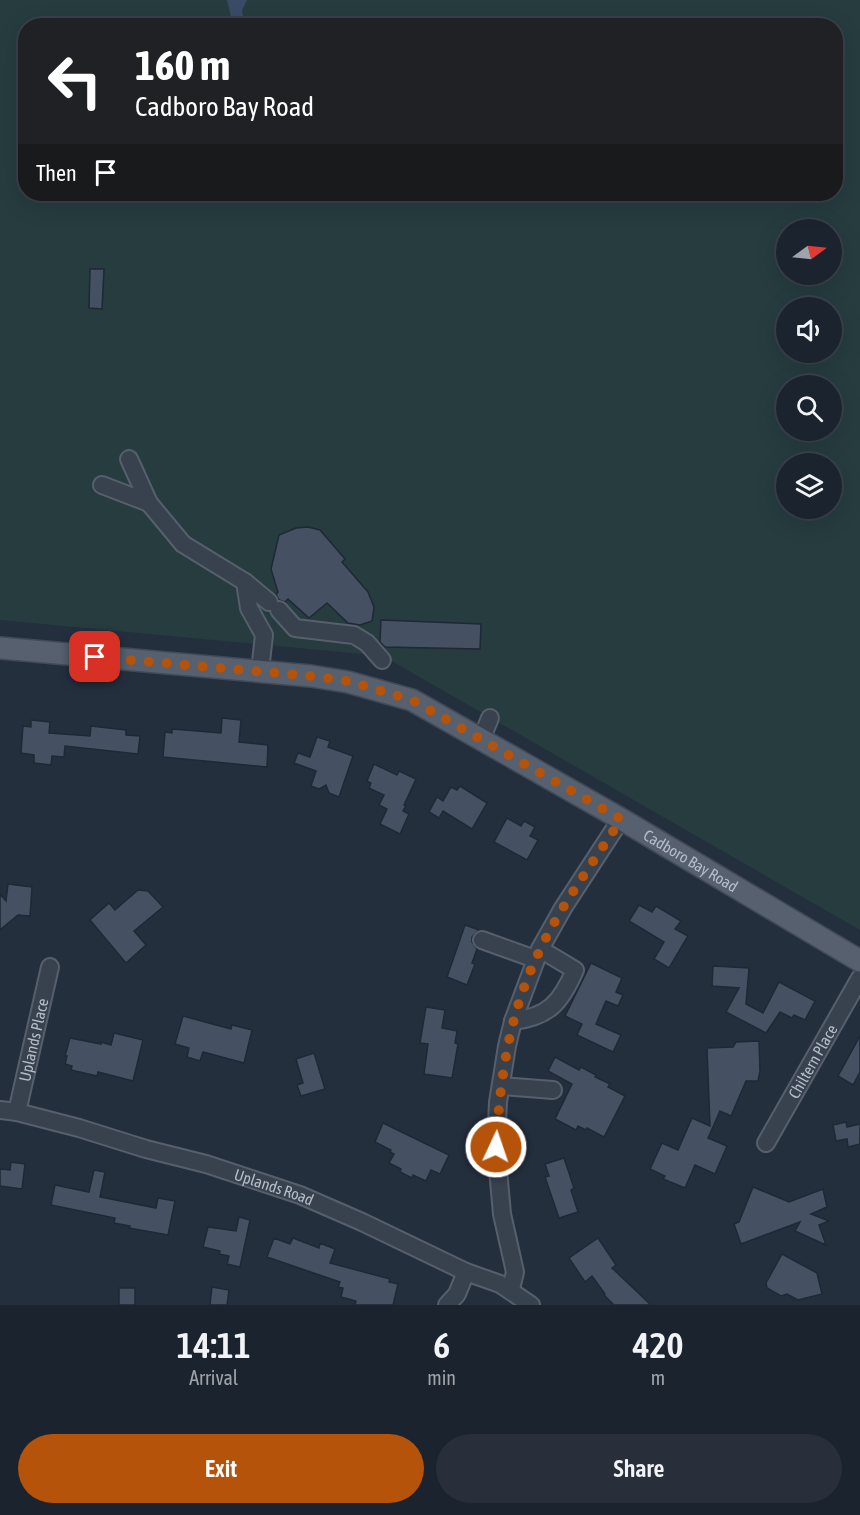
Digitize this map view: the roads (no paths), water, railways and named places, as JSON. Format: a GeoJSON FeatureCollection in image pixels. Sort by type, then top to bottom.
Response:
{"type":"FeatureCollection","features":[{"type":"Feature","properties":{"kind":"main road","name":"Cadboro Bay Road"},"geometry":{"type":"LineString","coordinates":[[0,648],[311,676],[348,681],[412,700],[621,819],[860,961]]}},
{"type":"Feature","properties":{"kind":"street"},"geometry":{"type":"LineString","coordinates":[[129,459],[149,503],[183,544],[245,582],[277,608],[295,628],[354,635],[367,643],[386,661],[376,689]]}},
{"type":"Feature","properties":{"kind":"street"},"geometry":{"type":"LineString","coordinates":[[102,485],[149,503]]}},
{"type":"Feature","properties":{"kind":"street"},"geometry":{"type":"LineString","coordinates":[[245,582],[249,608],[264,635],[261,671]]}},
{"type":"Feature","properties":{"kind":"street"},"geometry":{"type":"LineString","coordinates":[[264,635],[281,624],[283,619],[277,608]]}},
{"type":"Feature","properties":{"kind":"street"},"geometry":{"type":"LineString","coordinates":[[481,740],[490,718]]}},
{"type":"Feature","properties":{"kind":"street"},"geometry":{"type":"LineString","coordinates":[[511,1289],[515,1272],[502,1214],[496,1147],[501,1086],[513,1021],[538,954],[563,908],[621,819]]}},
{"type":"Feature","properties":{"kind":"street"},"geometry":{"type":"LineString","coordinates":[[482,940],[538,954],[575,970],[565,992],[546,1012],[528,1019],[513,1021]]}},
{"type":"Feature","properties":{"kind":"street","name":"Uplands Place"},"geometry":{"type":"LineString","coordinates":[[8,1111],[50,967]]}},
{"type":"Feature","properties":{"kind":"street","name":"Chiltern Place"},"geometry":{"type":"LineString","coordinates":[[766,1143],[860,978]]}},
{"type":"Feature","properties":{"kind":"street"},"geometry":{"type":"LineString","coordinates":[[501,1086],[553,1090]]}},
{"type":"Feature","properties":{"kind":"street","name":"Uplands Road"},"geometry":{"type":"LineString","coordinates":[[8,1111],[206,1164],[300,1195],[466,1272],[511,1289],[531,1305]]}},
{"type":"Feature","properties":{"kind":"street"},"geometry":{"type":"LineString","coordinates":[[447,1305],[457,1294],[466,1272]]}},
{"type":"Feature","properties":{"kind":"water"},"geometry":{"type":"Polygon","coordinates":[[[227,0],[247,0],[242,10],[243,18],[231,18],[227,0]]]}}]}
